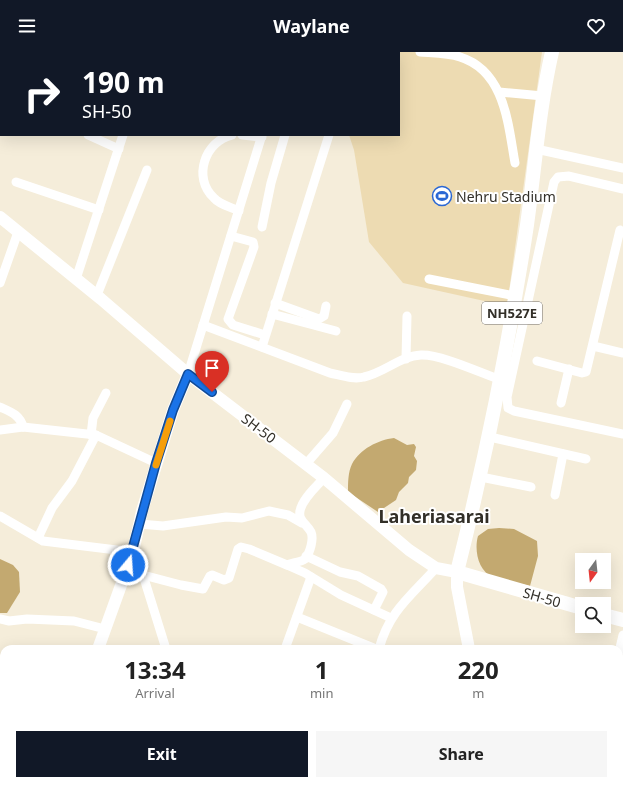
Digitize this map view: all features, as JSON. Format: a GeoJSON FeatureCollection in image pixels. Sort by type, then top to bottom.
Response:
{"type":"FeatureCollection","features":[{"type":"Feature","properties":{"kind":"highway","name":"NH527E"},"geometry":{"type":"LineString","coordinates":[[457,572],[481,477],[501,380],[527,224],[543,96],[552,52]]}},
{"type":"Feature","properties":{"kind":"highway","name":"SH-50"},"geometry":{"type":"LineString","coordinates":[[457,572],[575,606]]}},
{"type":"Feature","properties":{"kind":"highway"},"geometry":{"type":"LineString","coordinates":[[611,617],[623,620]]}},
{"type":"Feature","properties":{"kind":"main road","name":"SH-50"},"geometry":{"type":"LineString","coordinates":[[0,217],[97,296],[188,374],[324,478],[409,550],[436,568],[457,572]]}},
{"type":"Feature","properties":{"kind":"main road"},"geometry":{"type":"LineString","coordinates":[[101,645],[105,629],[133,552],[156,463],[173,410],[188,374]]}},
{"type":"Feature","properties":{"kind":"main road"},"geometry":{"type":"LineString","coordinates":[[457,572],[457,587],[468,645]]}},
{"type":"Feature","properties":{"kind":"street"},"geometry":{"type":"LineString","coordinates":[[420,52],[459,57],[473,62],[486,73],[499,92],[515,164]]}},
{"type":"Feature","properties":{"kind":"street"},"geometry":{"type":"LineString","coordinates":[[499,92],[543,96]]}},
{"type":"Feature","properties":{"kind":"street"},"geometry":{"type":"LineString","coordinates":[[90,136],[119,149]]}},
{"type":"Feature","properties":{"kind":"street"},"geometry":{"type":"LineString","coordinates":[[76,279],[123,136]]}},
{"type":"Feature","properties":{"kind":"street"},"geometry":{"type":"LineString","coordinates":[[230,136],[218,141],[207,154],[203,175],[210,195],[215,200],[239,211]]}},
{"type":"Feature","properties":{"kind":"street"},"geometry":{"type":"LineString","coordinates":[[188,374],[262,136]]}},
{"type":"Feature","properties":{"kind":"street"},"geometry":{"type":"LineString","coordinates":[[262,227],[271,183],[285,136]]}},
{"type":"Feature","properties":{"kind":"street"},"geometry":{"type":"LineString","coordinates":[[262,347],[329,136]]}},
{"type":"Feature","properties":{"kind":"street"},"geometry":{"type":"LineString","coordinates":[[536,149],[623,168]]}},
{"type":"Feature","properties":{"kind":"street"},"geometry":{"type":"LineString","coordinates":[[97,296],[147,170]]}},
{"type":"Feature","properties":{"kind":"street"},"geometry":{"type":"LineString","coordinates":[[623,189],[569,176],[558,177],[554,182],[539,257],[507,397],[508,408],[514,411],[623,434]]}},
{"type":"Feature","properties":{"kind":"street"},"geometry":{"type":"LineString","coordinates":[[16,182],[99,210]]}},
{"type":"Feature","properties":{"kind":"street"},"geometry":{"type":"LineString","coordinates":[[537,361],[582,373],[586,372],[620,230]]}},
{"type":"Feature","properties":{"kind":"street"},"geometry":{"type":"LineString","coordinates":[[0,283],[18,232]]}},
{"type":"Feature","properties":{"kind":"street"},"geometry":{"type":"LineString","coordinates":[[231,236],[249,240],[253,242],[254,247],[228,320],[234,325],[265,335]]}},
{"type":"Feature","properties":{"kind":"street"},"geometry":{"type":"LineString","coordinates":[[429,279],[515,296]]}},
{"type":"Feature","properties":{"kind":"street"},"geometry":{"type":"LineString","coordinates":[[275,303],[319,319],[324,316],[326,306]]}},
{"type":"Feature","properties":{"kind":"street"},"geometry":{"type":"LineString","coordinates":[[272,314],[336,331]]}},
{"type":"Feature","properties":{"kind":"street"},"geometry":{"type":"LineString","coordinates":[[406,359],[407,316]]}},
{"type":"Feature","properties":{"kind":"street"},"geometry":{"type":"LineString","coordinates":[[203,325],[330,373],[364,378],[406,359],[422,355],[432,356],[501,380]]}},
{"type":"Feature","properties":{"kind":"street"},"geometry":{"type":"LineString","coordinates":[[593,346],[623,353]]}},
{"type":"Feature","properties":{"kind":"street"},"geometry":{"type":"LineString","coordinates":[[561,402],[569,369]]}},
{"type":"Feature","properties":{"kind":"street"},"geometry":{"type":"LineString","coordinates":[[38,538],[52,508],[72,481],[94,435],[93,418],[106,393]]}},
{"type":"Feature","properties":{"kind":"street"},"geometry":{"type":"LineString","coordinates":[[306,464],[333,433],[347,404]]}},
{"type":"Feature","properties":{"kind":"street"},"geometry":{"type":"LineString","coordinates":[[0,407],[16,415],[21,421],[22,428]]}},
{"type":"Feature","properties":{"kind":"street"},"geometry":{"type":"LineString","coordinates":[[0,430],[22,428],[94,435],[156,463]]}},
{"type":"Feature","properties":{"kind":"street"},"geometry":{"type":"LineString","coordinates":[[490,437],[586,459]]}},
{"type":"Feature","properties":{"kind":"street"},"geometry":{"type":"LineString","coordinates":[[554,495],[563,454]]}},
{"type":"Feature","properties":{"kind":"street"},"geometry":{"type":"LineString","coordinates":[[481,477],[532,487]]}},
{"type":"Feature","properties":{"kind":"street"},"geometry":{"type":"LineString","coordinates":[[302,523],[300,511],[302,505],[324,478]]}},
{"type":"Feature","properties":{"kind":"street"},"geometry":{"type":"LineString","coordinates":[[140,524],[163,526],[226,517],[242,518],[269,511],[288,515],[302,523],[310,532],[312,538],[304,560],[287,565]]}},
{"type":"Feature","properties":{"kind":"street"},"geometry":{"type":"LineString","coordinates":[[0,516],[38,538],[52,542],[133,552],[143,575],[165,645]]}},
{"type":"Feature","properties":{"kind":"street"},"geometry":{"type":"LineString","coordinates":[[143,575],[203,589],[212,575],[224,580],[229,578],[238,549],[241,547],[287,565],[312,577],[341,595],[391,618]]}},
{"type":"Feature","properties":{"kind":"street"},"geometry":{"type":"LineString","coordinates":[[306,556],[340,572],[358,576],[381,589],[383,596],[374,610]]}},
{"type":"Feature","properties":{"kind":"street"},"geometry":{"type":"LineString","coordinates":[[379,645],[383,634],[396,610],[436,568]]}},
{"type":"Feature","properties":{"kind":"street"},"geometry":{"type":"LineString","coordinates":[[286,645],[312,577]]}},
{"type":"Feature","properties":{"kind":"street"},"geometry":{"type":"LineString","coordinates":[[297,617],[368,645]]}},
{"type":"Feature","properties":{"kind":"street"},"geometry":{"type":"LineString","coordinates":[[0,619],[9,621],[27,619],[74,621],[105,629]]}},
{"type":"Feature","properties":{"kind":"street"},"geometry":{"type":"LineString","coordinates":[[621,645],[623,635]]}},
{"type":"Feature","properties":{"kind":"shaded area","name":"Nehru Stadium"},"geometry":{"type":"Polygon","coordinates":[[[400,52],[542,52],[507,306],[403,283],[369,242],[354,150],[349,136],[400,136],[400,52]]]}},
{"type":"Feature","properties":{"kind":"shaded area"},"geometry":{"type":"Polygon","coordinates":[[[394,438],[407,445],[414,444],[416,447],[414,456],[417,461],[416,470],[409,477],[408,483],[399,492],[396,500],[378,512],[348,492],[350,470],[355,459],[370,446],[394,438]]]}},
{"type":"Feature","properties":{"kind":"shaded area"},"geometry":{"type":"Polygon","coordinates":[[[488,529],[514,529],[537,541],[538,556],[530,586],[497,579],[484,570],[478,560],[478,536],[488,529]]]}},
{"type":"Feature","properties":{"kind":"shaded area"},"geometry":{"type":"Polygon","coordinates":[[[0,559],[13,565],[19,572],[20,592],[7,613],[0,613],[0,559]]]}},
{"type":"Feature","properties":{"kind":"slow traffic"},"geometry":{"type":"LineString","coordinates":[[156,465],[170,421]]}},
{"type":"Feature","properties":{"kind":"place","name":"Nehru Stadium"},"geometry":{"type":"Point","coordinates":[442,196]}},
{"type":"Feature","properties":{"kind":"district","name":"Laheriasarai"},"geometry":{"type":"Point","coordinates":[434,516]}},
{"type":"Feature","properties":{"kind":"route"},"geometry":{"type":"LineString","coordinates":[[128,565],[133,552],[142,511],[156,463],[173,410],[188,374],[212,392]]}}]}
